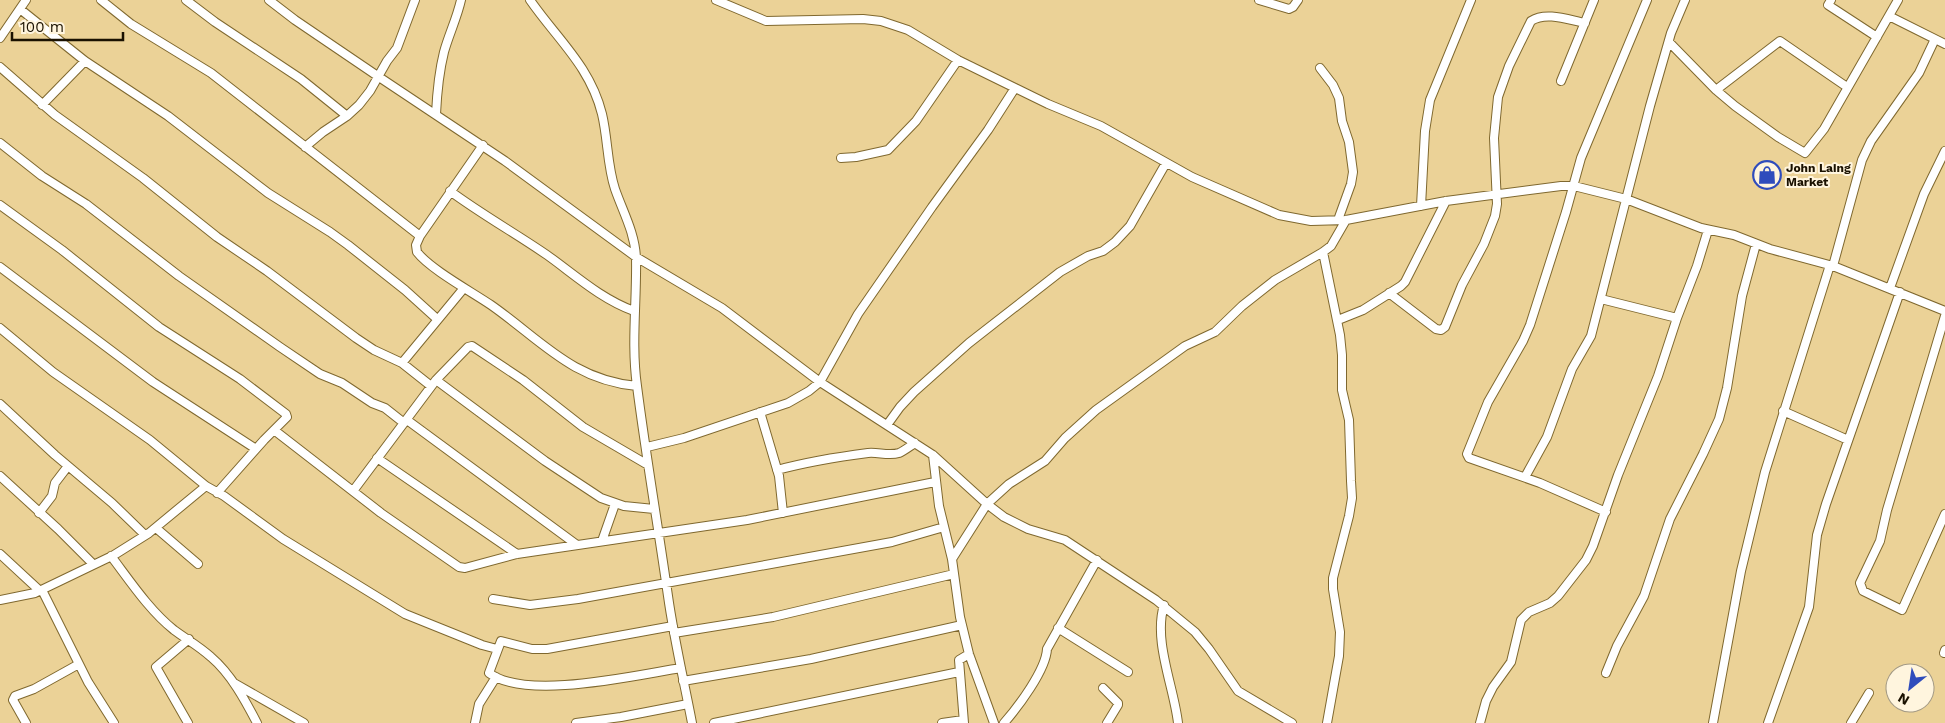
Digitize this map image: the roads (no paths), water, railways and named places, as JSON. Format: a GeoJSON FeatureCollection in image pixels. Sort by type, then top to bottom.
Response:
{"type":"FeatureCollection","features":[{"type":"Feature","properties":{"kind":"street"},"geometry":{"type":"LineString","coordinates":[[0,38],[26,0]]}},
{"type":"Feature","properties":{"kind":"street"},"geometry":{"type":"LineString","coordinates":[[101,0],[131,24],[200,65],[420,236]]}},
{"type":"Feature","properties":{"kind":"street"},"geometry":{"type":"LineString","coordinates":[[186,0],[223,28],[280,64],[347,116]]}},
{"type":"Feature","properties":{"kind":"street"},"geometry":{"type":"LineString","coordinates":[[269,0],[379,77],[546,189],[636,256],[722,308],[820,382],[915,442],[933,455],[987,504],[1020,525],[1066,540],[1164,605],[1195,632],[1238,690],[1292,723]]}},
{"type":"Feature","properties":{"kind":"street"},"geometry":{"type":"LineString","coordinates":[[306,147],[316,137],[347,116],[359,105],[397,48],[415,0]]}},
{"type":"Feature","properties":{"kind":"street"},"geometry":{"type":"LineString","coordinates":[[436,114],[444,54],[456,23],[461,0]]}},
{"type":"Feature","properties":{"kind":"street"},"geometry":{"type":"LineString","coordinates":[[530,0],[576,57],[595,93],[602,116],[610,170],[627,217],[636,256],[634,311],[637,386],[666,584],[692,723]]}},
{"type":"Feature","properties":{"kind":"street"},"geometry":{"type":"LineString","coordinates":[[716,0],[766,21],[846,18],[881,21],[908,30],[958,60],[1015,88],[1101,126],[1166,163],[1241,200],[1279,215],[1311,220],[1342,220],[1446,202],[1561,186],[1574,186],[1626,200],[1708,230],[1734,235],[1756,244],[1831,266],[1945,311]]}},
{"type":"Feature","properties":{"kind":"street"},"geometry":{"type":"LineString","coordinates":[[1259,0],[1289,9],[1293,8],[1298,0]]}},
{"type":"Feature","properties":{"kind":"street"},"geometry":{"type":"LineString","coordinates":[[1421,206],[1425,131],[1430,100],[1471,0]]}},
{"type":"Feature","properties":{"kind":"street"},"geometry":{"type":"LineString","coordinates":[[1562,81],[1594,0]]}},
{"type":"Feature","properties":{"kind":"street"},"geometry":{"type":"LineString","coordinates":[[1606,512],[1525,477],[1469,458],[1467,454],[1488,402],[1523,341],[1530,325],[1590,136],[1647,0]]}},
{"type":"Feature","properties":{"kind":"street"},"geometry":{"type":"LineString","coordinates":[[1525,477],[1547,436],[1572,369],[1591,336],[1650,106],[1669,42],[1685,0]]}},
{"type":"Feature","properties":{"kind":"street"},"geometry":{"type":"LineString","coordinates":[[1831,0],[1828,6],[1877,37]]}},
{"type":"Feature","properties":{"kind":"street"},"geometry":{"type":"LineString","coordinates":[[1669,42],[1734,106],[1778,137],[1805,153],[1820,136],[1898,0]]}},
{"type":"Feature","properties":{"kind":"street"},"geometry":{"type":"LineString","coordinates":[[20,9],[85,61],[168,116],[281,203],[330,232],[405,290],[436,319]]}},
{"type":"Feature","properties":{"kind":"street"},"geometry":{"type":"LineString","coordinates":[[1389,293],[1436,329],[1441,330],[1445,327],[1462,285],[1496,216],[1494,138],[1498,97],[1509,66],[1531,21],[1538,16],[1585,23]]}},
{"type":"Feature","properties":{"kind":"street"},"geometry":{"type":"LineString","coordinates":[[1889,16],[1945,44]]}},
{"type":"Feature","properties":{"kind":"street"},"geometry":{"type":"LineString","coordinates":[[1713,723],[1749,534],[1765,472],[1831,266],[1853,188],[1871,140],[1918,73],[1935,39]]}},
{"type":"Feature","properties":{"kind":"street"},"geometry":{"type":"LineString","coordinates":[[1716,90],[1780,41],[1847,88]]}},
{"type":"Feature","properties":{"kind":"street"},"geometry":{"type":"LineString","coordinates":[[842,158],[888,150],[916,121],[958,60]]}},
{"type":"Feature","properties":{"kind":"street"},"geometry":{"type":"LineString","coordinates":[[42,104],[85,61]]}},
{"type":"Feature","properties":{"kind":"street"},"geometry":{"type":"LineString","coordinates":[[0,67],[42,104],[143,178],[216,237],[267,271],[356,338],[434,383],[593,492],[615,504],[654,509]]}},
{"type":"Feature","properties":{"kind":"street"},"geometry":{"type":"LineString","coordinates":[[952,559],[987,504],[1009,484],[1045,461],[1065,438],[1096,410],[1184,346],[1215,332],[1242,306],[1275,280],[1331,246],[1342,220],[1352,172],[1349,142],[1342,121],[1340,98],[1320,68]]}},
{"type":"Feature","properties":{"kind":"street"},"geometry":{"type":"LineString","coordinates":[[646,447],[675,440],[788,403],[820,382],[858,314],[988,130],[1015,88]]}},
{"type":"Feature","properties":{"kind":"street"},"geometry":{"type":"LineString","coordinates":[[0,143],[42,176],[86,204],[179,276],[280,347],[320,374],[342,383],[372,403],[385,408],[405,421],[577,545]]}},
{"type":"Feature","properties":{"kind":"street"},"geometry":{"type":"LineString","coordinates":[[482,145],[420,236],[415,248],[419,255],[464,288],[493,306],[550,352],[571,365],[601,380],[637,386]]}},
{"type":"Feature","properties":{"kind":"street"},"geometry":{"type":"LineString","coordinates":[[1890,288],[1924,194],[1945,151]]}},
{"type":"Feature","properties":{"kind":"street"},"geometry":{"type":"LineString","coordinates":[[887,425],[914,392],[990,326],[1060,272],[1088,256],[1103,251],[1115,242],[1130,226],[1166,163]]}},
{"type":"Feature","properties":{"kind":"street"},"geometry":{"type":"LineString","coordinates":[[450,191],[559,264],[600,296],[618,306],[634,311]]}},
{"type":"Feature","properties":{"kind":"street"},"geometry":{"type":"LineString","coordinates":[[1338,320],[1363,310],[1405,282],[1446,202]]}},
{"type":"Feature","properties":{"kind":"street"},"geometry":{"type":"LineString","coordinates":[[0,205],[62,250],[159,327],[240,379],[286,414],[287,417],[217,492]]}},
{"type":"Feature","properties":{"kind":"street"},"geometry":{"type":"LineString","coordinates":[[1480,723],[1486,701],[1493,687],[1511,662],[1521,620],[1530,612],[1550,603],[1586,560],[1593,546],[1618,475],[1658,376],[1708,230]]}},
{"type":"Feature","properties":{"kind":"street"},"geometry":{"type":"LineString","coordinates":[[1606,673],[1617,646],[1644,596],[1670,519],[1703,454],[1718,419],[1728,388],[1742,296],[1756,244]]}},
{"type":"Feature","properties":{"kind":"street"},"geometry":{"type":"LineString","coordinates":[[1324,252],[1338,320],[1342,355],[1342,390],[1349,420],[1352,498],[1333,578],[1340,632],[1339,656],[1328,723]]}},
{"type":"Feature","properties":{"kind":"street"},"geometry":{"type":"LineString","coordinates":[[0,267],[153,382],[256,449]]}},
{"type":"Feature","properties":{"kind":"street"},"geometry":{"type":"LineString","coordinates":[[402,363],[436,319],[464,288]]}},
{"type":"Feature","properties":{"kind":"street"},"geometry":{"type":"LineString","coordinates":[[1768,723],[1809,608],[1817,535],[1900,292]]}},
{"type":"Feature","properties":{"kind":"street"},"geometry":{"type":"LineString","coordinates":[[1601,299],[1677,318]]}},
{"type":"Feature","properties":{"kind":"street"},"geometry":{"type":"LineString","coordinates":[[1945,316],[1887,510],[1880,541],[1860,583],[1863,591],[1902,610],[1945,514]]}},
{"type":"Feature","properties":{"kind":"street"},"geometry":{"type":"LineString","coordinates":[[0,328],[53,372],[150,440],[206,486],[283,539],[396,609],[482,645],[497,649]]}},
{"type":"Feature","properties":{"kind":"street"},"geometry":{"type":"LineString","coordinates":[[353,491],[434,383],[472,346],[523,380],[583,427],[648,465]]}},
{"type":"Feature","properties":{"kind":"street"},"geometry":{"type":"LineString","coordinates":[[0,404],[112,503],[145,536]]}},
{"type":"Feature","properties":{"kind":"street"},"geometry":{"type":"LineString","coordinates":[[1783,411],[1848,440]]}},
{"type":"Feature","properties":{"kind":"street"},"geometry":{"type":"LineString","coordinates":[[760,412],[777,470],[783,513]]}},
{"type":"Feature","properties":{"kind":"street"},"geometry":{"type":"LineString","coordinates":[[274,430],[353,491],[459,566],[465,568],[517,554],[783,513],[935,482]]}},
{"type":"Feature","properties":{"kind":"street"},"geometry":{"type":"LineString","coordinates":[[777,470],[831,458],[877,452],[894,454],[915,442]]}},
{"type":"Feature","properties":{"kind":"street"},"geometry":{"type":"LineString","coordinates":[[933,455],[935,482],[952,559],[962,624],[969,654],[994,723]]}},
{"type":"Feature","properties":{"kind":"street"},"geometry":{"type":"LineString","coordinates":[[377,458],[517,554]]}},
{"type":"Feature","properties":{"kind":"street"},"geometry":{"type":"LineString","coordinates":[[39,513],[52,496],[54,483],[68,466]]}},
{"type":"Feature","properties":{"kind":"street"},"geometry":{"type":"LineString","coordinates":[[0,476],[93,564]]}},
{"type":"Feature","properties":{"kind":"street"},"geometry":{"type":"LineString","coordinates":[[0,600],[41,591],[111,556],[156,528],[206,486]]}},
{"type":"Feature","properties":{"kind":"street"},"geometry":{"type":"LineString","coordinates":[[602,541],[615,504]]}},
{"type":"Feature","properties":{"kind":"street"},"geometry":{"type":"LineString","coordinates":[[493,599],[523,605],[536,605],[666,584],[892,542],[944,527]]}},
{"type":"Feature","properties":{"kind":"street"},"geometry":{"type":"LineString","coordinates":[[156,528],[198,564]]}},
{"type":"Feature","properties":{"kind":"street"},"geometry":{"type":"LineString","coordinates":[[0,554],[41,591],[79,664],[114,723]]}},
{"type":"Feature","properties":{"kind":"street"},"geometry":{"type":"LineString","coordinates":[[111,556],[152,608],[174,630],[189,639],[212,658],[248,705],[257,723]]}},
{"type":"Feature","properties":{"kind":"street"},"geometry":{"type":"LineString","coordinates":[[1004,723],[1040,672],[1047,657],[1047,650],[1058,628],[1097,560]]}},
{"type":"Feature","properties":{"kind":"street"},"geometry":{"type":"LineString","coordinates":[[681,668],[608,680],[557,685],[510,682],[496,677],[490,672],[501,641],[532,650],[547,649],[773,617],[954,574]]}},
{"type":"Feature","properties":{"kind":"street"},"geometry":{"type":"LineString","coordinates":[[1164,605],[1161,616],[1164,660],[1178,723]]}},
{"type":"Feature","properties":{"kind":"street"},"geometry":{"type":"LineString","coordinates":[[683,681],[811,659],[962,624]]}},
{"type":"Feature","properties":{"kind":"street"},"geometry":{"type":"LineString","coordinates":[[1058,628],[1128,672]]}},
{"type":"Feature","properties":{"kind":"street"},"geometry":{"type":"LineString","coordinates":[[188,723],[156,667],[189,639]]}},
{"type":"Feature","properties":{"kind":"street"},"geometry":{"type":"LineString","coordinates":[[942,723],[963,721],[959,660],[969,654]]}},
{"type":"Feature","properties":{"kind":"street"},"geometry":{"type":"LineString","coordinates":[[26,723],[13,700],[15,696],[34,689],[79,664]]}},
{"type":"Feature","properties":{"kind":"street"},"geometry":{"type":"LineString","coordinates":[[714,723],[959,672]]}},
{"type":"Feature","properties":{"kind":"street"},"geometry":{"type":"LineString","coordinates":[[475,723],[479,704],[496,677]]}},
{"type":"Feature","properties":{"kind":"street"},"geometry":{"type":"LineString","coordinates":[[232,682],[304,723]]}},
{"type":"Feature","properties":{"kind":"street"},"geometry":{"type":"LineString","coordinates":[[1103,688],[1118,702],[1107,723]]}},
{"type":"Feature","properties":{"kind":"street"},"geometry":{"type":"LineString","coordinates":[[1851,723],[1869,694]]}},
{"type":"Feature","properties":{"kind":"street"},"geometry":{"type":"LineString","coordinates":[[576,723],[621,717],[688,704]]}},
{"type":"Feature","properties":{"kind":"place","name":"John Laing Market"},"geometry":{"type":"Point","coordinates":[1767,175]}}]}
